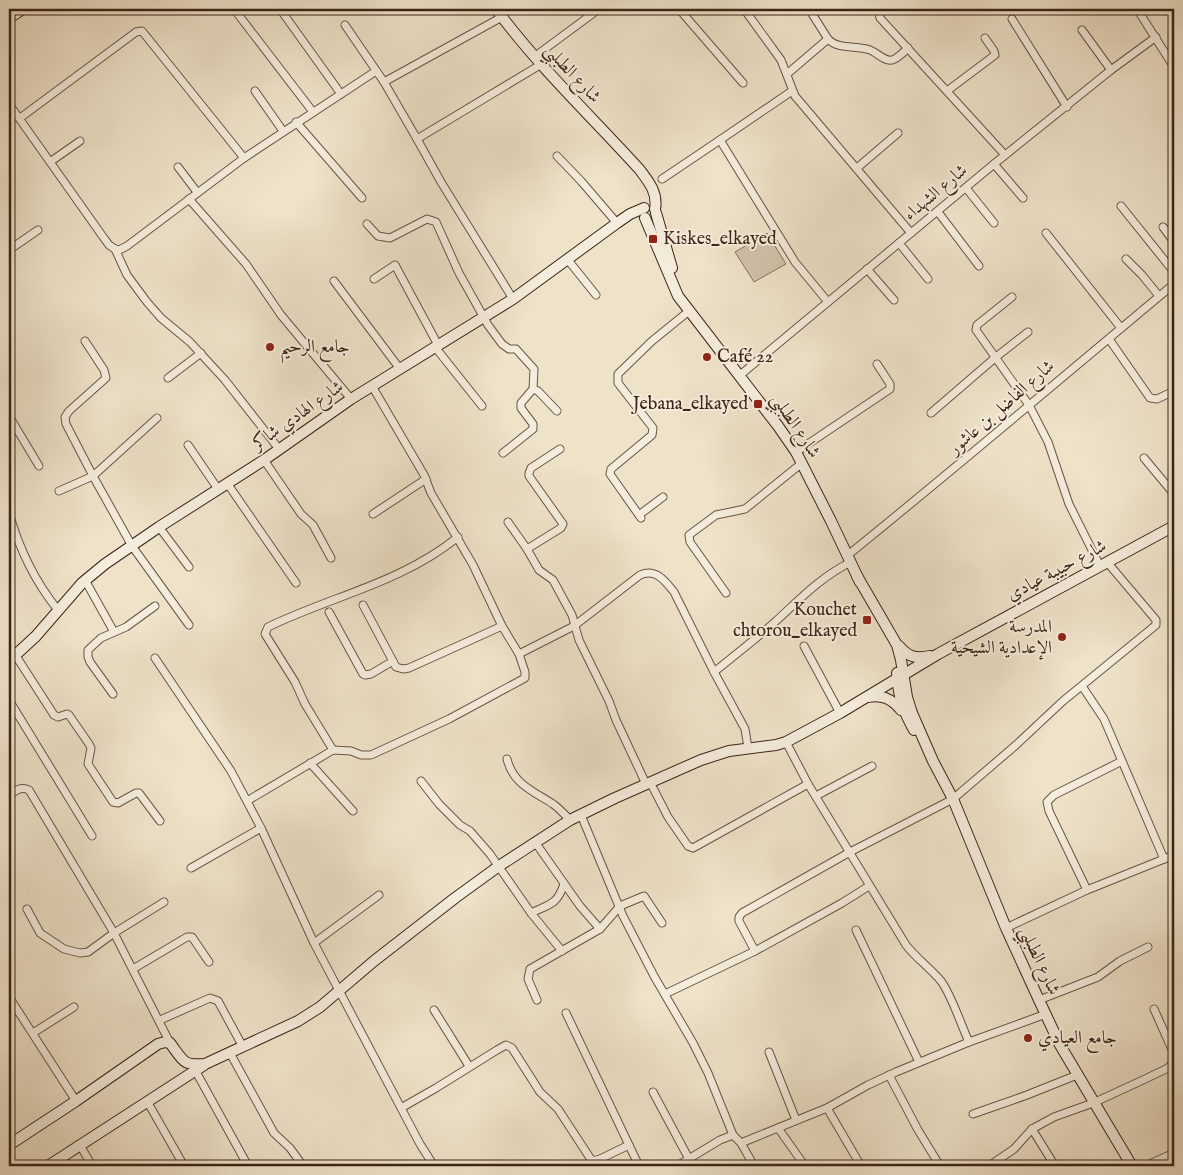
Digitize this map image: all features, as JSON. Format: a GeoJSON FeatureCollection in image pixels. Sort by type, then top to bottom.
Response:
{"type":"FeatureCollection","features":[{"type":"Feature","properties":{"kind":"street"},"geometry":{"type":"LineString","coordinates":[[9,18],[22,9]]}},
{"type":"Feature","properties":{"kind":"street"},"geometry":{"type":"LineString","coordinates":[[234,9],[313,112]]}},
{"type":"Feature","properties":{"kind":"street"},"geometry":{"type":"LineString","coordinates":[[280,9],[341,94]]}},
{"type":"Feature","properties":{"kind":"street"},"geometry":{"type":"LineString","coordinates":[[417,139],[537,61],[600,9]]}},
{"type":"Feature","properties":{"kind":"street"},"geometry":{"type":"LineString","coordinates":[[679,9],[742,83]]}},
{"type":"Feature","properties":{"kind":"street"},"geometry":{"type":"LineString","coordinates":[[744,9],[777,53],[787,74],[792,91],[911,233]]}},
{"type":"Feature","properties":{"kind":"street"},"geometry":{"type":"LineString","coordinates":[[809,9],[833,44],[868,49],[878,53],[887,60],[892,60],[908,48]]}},
{"type":"Feature","properties":{"kind":"street"},"geometry":{"type":"LineString","coordinates":[[878,9],[880,18],[1005,155]]}},
{"type":"Feature","properties":{"kind":"street"},"geometry":{"type":"LineString","coordinates":[[1137,9],[1174,66]]}},
{"type":"Feature","properties":{"kind":"street"},"geometry":{"type":"LineString","coordinates":[[384,82],[499,13]]}},
{"type":"Feature","properties":{"kind":"street","name":"شارع الطبلبي"},"geometry":{"type":"LineString","coordinates":[[499,13],[537,61],[648,180],[656,195],[649,212],[672,284],[678,296],[796,452],[849,558],[865,598],[891,646],[909,705],[933,761]]}},
{"type":"Feature","properties":{"kind":"street"},"geometry":{"type":"LineString","coordinates":[[1012,19],[1067,107]]}},
{"type":"Feature","properties":{"kind":"street"},"geometry":{"type":"LineString","coordinates":[[345,25],[384,82],[513,299]]}},
{"type":"Feature","properties":{"kind":"street"},"geometry":{"type":"LineString","coordinates":[[1082,30],[1111,70]]}},
{"type":"Feature","properties":{"kind":"street"},"geometry":{"type":"LineString","coordinates":[[20,118],[136,32],[142,31],[244,158]]}},
{"type":"Feature","properties":{"kind":"street","name":"شارع الشهداء"},"geometry":{"type":"LineString","coordinates":[[739,376],[1005,155],[1111,70],[1156,37]]}},
{"type":"Feature","properties":{"kind":"street"},"geometry":{"type":"LineString","coordinates":[[947,91],[995,55],[985,38]]}},
{"type":"Feature","properties":{"kind":"street"},"geometry":{"type":"LineString","coordinates":[[787,74],[828,39]]}},
{"type":"Feature","properties":{"kind":"street"},"geometry":{"type":"LineString","coordinates":[[9,104],[109,245],[119,250],[127,246],[244,158],[376,71]]}},
{"type":"Feature","properties":{"kind":"street"},"geometry":{"type":"LineString","coordinates":[[255,91],[283,131]]}},
{"type":"Feature","properties":{"kind":"street"},"geometry":{"type":"LineString","coordinates":[[662,179],[792,91]]}},
{"type":"Feature","properties":{"kind":"street"},"geometry":{"type":"LineString","coordinates":[[296,122],[362,198]]}},
{"type":"Feature","properties":{"kind":"street"},"geometry":{"type":"LineString","coordinates":[[858,168],[898,132]]}},
{"type":"Feature","properties":{"kind":"street"},"geometry":{"type":"LineString","coordinates":[[720,140],[794,262],[828,302]]}},
{"type":"Feature","properties":{"kind":"street"},"geometry":{"type":"LineString","coordinates":[[50,162],[80,141]]}},
{"type":"Feature","properties":{"kind":"street"},"geometry":{"type":"LineString","coordinates":[[556,156],[621,221],[649,212]]}},
{"type":"Feature","properties":{"kind":"street"},"geometry":{"type":"LineString","coordinates":[[994,164],[1023,198]]}},
{"type":"Feature","properties":{"kind":"street"},"geometry":{"type":"LineString","coordinates":[[178,168],[197,192]]}},
{"type":"Feature","properties":{"kind":"street"},"geometry":{"type":"LineString","coordinates":[[966,188],[994,223]]}},
{"type":"Feature","properties":{"kind":"street"},"geometry":{"type":"LineString","coordinates":[[189,199],[246,264],[281,315],[351,399]]}},
{"type":"Feature","properties":{"kind":"street"},"geometry":{"type":"LineString","coordinates":[[1121,206],[1174,272]]}},
{"type":"Feature","properties":{"kind":"street"},"geometry":{"type":"LineString","coordinates":[[938,212],[979,266]]}},
{"type":"Feature","properties":{"kind":"street"},"geometry":{"type":"LineString","coordinates":[[367,224],[378,236],[390,238],[427,219],[436,222],[459,273],[484,317],[502,344],[509,349],[516,349],[534,370],[533,389],[521,403],[521,408],[533,424],[533,429],[503,453]]}},
{"type":"Feature","properties":{"kind":"street","name":"شارع الهادي شاكر"},"geometry":{"type":"LineString","coordinates":[[12,658],[36,636],[85,580],[132,546],[264,460],[351,399],[513,299],[621,221]]}},
{"type":"Feature","properties":{"kind":"street"},"geometry":{"type":"LineString","coordinates":[[1163,228],[1174,242]]}},
{"type":"Feature","properties":{"kind":"street"},"geometry":{"type":"LineString","coordinates":[[9,250],[38,230]]}},
{"type":"Feature","properties":{"kind":"street"},"geometry":{"type":"LineString","coordinates":[[1046,233],[1121,328]]}},
{"type":"Feature","properties":{"kind":"street"},"geometry":{"type":"LineString","coordinates":[[899,243],[928,279]]}},
{"type":"Feature","properties":{"kind":"street"},"geometry":{"type":"LineString","coordinates":[[115,249],[122,266],[140,294],[161,318],[201,353],[235,392],[279,449]]}},
{"type":"Feature","properties":{"kind":"street"},"geometry":{"type":"LineString","coordinates":[[1126,259],[1159,296]]}},
{"type":"Feature","properties":{"kind":"street"},"geometry":{"type":"LineString","coordinates":[[568,260],[596,295]]}},
{"type":"Feature","properties":{"kind":"street"},"geometry":{"type":"LineString","coordinates":[[374,279],[395,265],[437,346],[482,406]]}},
{"type":"Feature","properties":{"kind":"street"},"geometry":{"type":"LineString","coordinates":[[868,269],[894,300]]}},
{"type":"Feature","properties":{"kind":"street"},"geometry":{"type":"LineString","coordinates":[[334,281],[400,369]]}},
{"type":"Feature","properties":{"kind":"street","name":"شارع الفاضل بن عاشور"},"geometry":{"type":"LineString","coordinates":[[714,672],[757,637],[804,594],[1174,284]]}},
{"type":"Feature","properties":{"kind":"street"},"geometry":{"type":"LineString","coordinates":[[755,951],[740,925],[739,919],[741,915],[850,852],[953,799],[1156,623],[1156,620],[1104,564],[1070,504],[1048,442],[1030,405],[976,330],[976,326],[1012,297]]}},
{"type":"Feature","properties":{"kind":"street"},"geometry":{"type":"LineString","coordinates":[[663,497],[640,516],[610,474],[611,468],[652,435],[653,428],[618,383],[618,374],[688,309]]}},
{"type":"Feature","properties":{"kind":"street"},"geometry":{"type":"LineString","coordinates":[[931,413],[1028,332]]}},
{"type":"Feature","properties":{"kind":"street"},"geometry":{"type":"LineString","coordinates":[[1108,339],[1150,398],[1158,399],[1174,391]]}},
{"type":"Feature","properties":{"kind":"street"},"geometry":{"type":"LineString","coordinates":[[84,340],[104,370],[106,377],[103,382],[69,411],[65,420],[92,476],[132,546],[189,625]]}},
{"type":"Feature","properties":{"kind":"street"},"geometry":{"type":"LineString","coordinates":[[168,378],[201,353]]}},
{"type":"Feature","properties":{"kind":"street"},"geometry":{"type":"LineString","coordinates":[[796,452],[890,389],[890,384],[877,364]]}},
{"type":"Feature","properties":{"kind":"street"},"geometry":{"type":"LineString","coordinates":[[247,801],[333,750],[371,755],[450,719],[525,678],[526,672],[519,654],[502,626],[473,565],[372,386]]}},
{"type":"Feature","properties":{"kind":"street"},"geometry":{"type":"LineString","coordinates":[[533,389],[538,391],[557,411]]}},
{"type":"Feature","properties":{"kind":"street"},"geometry":{"type":"LineString","coordinates":[[9,416],[38,466]]}},
{"type":"Feature","properties":{"kind":"street"},"geometry":{"type":"LineString","coordinates":[[58,491],[92,476],[158,418]]}},
{"type":"Feature","properties":{"kind":"street"},"geometry":{"type":"LineString","coordinates":[[188,445],[218,489]]}},
{"type":"Feature","properties":{"kind":"street"},"geometry":{"type":"LineString","coordinates":[[527,549],[561,528],[563,524],[528,473],[531,468],[560,450]]}},
{"type":"Feature","properties":{"kind":"street"},"geometry":{"type":"LineString","coordinates":[[1144,458],[1174,494]]}},
{"type":"Feature","properties":{"kind":"street"},"geometry":{"type":"LineString","coordinates":[[264,460],[301,514],[312,526],[331,558]]}},
{"type":"Feature","properties":{"kind":"street"},"geometry":{"type":"LineString","coordinates":[[726,593],[690,542],[689,535],[716,515],[745,509],[802,463]]}},
{"type":"Feature","properties":{"kind":"street"},"geometry":{"type":"LineString","coordinates":[[373,514],[426,479]]}},
{"type":"Feature","properties":{"kind":"street"},"geometry":{"type":"LineString","coordinates":[[227,483],[296,583]]}},
{"type":"Feature","properties":{"kind":"street"},"geometry":{"type":"LineString","coordinates":[[9,514],[35,576],[58,610]]}},
{"type":"Feature","properties":{"kind":"street"},"geometry":{"type":"LineString","coordinates":[[508,522],[527,549],[538,570],[553,580],[572,615],[579,640],[648,783],[668,817],[690,848],[698,846],[808,784]]}},
{"type":"Feature","properties":{"kind":"street","name":"شارع حبيبة عيادي"},"geometry":{"type":"LineString","coordinates":[[48,1166],[205,1064],[298,1021],[320,1007],[382,956],[499,866],[570,820],[701,760],[730,751],[786,742],[938,654],[1174,526]]}},
{"type":"Feature","properties":{"kind":"street"},"geometry":{"type":"LineString","coordinates":[[159,527],[189,567]]}},
{"type":"Feature","properties":{"kind":"street"},"geometry":{"type":"LineString","coordinates":[[333,750],[305,704],[295,682],[265,634],[266,630],[268,627],[302,611],[402,573],[458,537]]}},
{"type":"Feature","properties":{"kind":"street"},"geometry":{"type":"LineString","coordinates":[[519,654],[574,626],[640,574],[652,572],[666,581],[674,592],[714,672],[745,728],[748,748]]}},
{"type":"Feature","properties":{"kind":"street","name":"شارع الطبلبي"},"geometry":{"type":"LineString","coordinates":[[857,576],[895,641],[900,677],[898,691],[904,714],[933,761],[953,799],[1006,928],[1060,1045],[1132,1166]]}},
{"type":"Feature","properties":{"kind":"street"},"geometry":{"type":"LineString","coordinates":[[85,580],[114,632]]}},
{"type":"Feature","properties":{"kind":"street"},"geometry":{"type":"LineString","coordinates":[[363,605],[396,667],[403,669],[502,626]]}},
{"type":"Feature","properties":{"kind":"street"},"geometry":{"type":"LineString","coordinates":[[113,694],[90,662],[88,650],[101,638],[126,627],[155,606]]}},
{"type":"Feature","properties":{"kind":"street"},"geometry":{"type":"LineString","coordinates":[[329,612],[365,676],[393,661]]}},
{"type":"Feature","properties":{"kind":"street"},"geometry":{"type":"LineString","coordinates":[[895,641],[903,652],[909,656],[923,658],[938,654]]}},
{"type":"Feature","properties":{"kind":"street"},"geometry":{"type":"LineString","coordinates":[[804,646],[840,712]]}},
{"type":"Feature","properties":{"kind":"street"},"geometry":{"type":"LineString","coordinates":[[12,658],[54,715],[58,717],[69,715],[90,744],[88,764],[113,802],[118,803],[139,793],[160,821]]}},
{"type":"Feature","properties":{"kind":"street"},"geometry":{"type":"LineString","coordinates":[[155,658],[226,764],[247,801],[314,943],[401,1108],[434,1166]]}},
{"type":"Feature","properties":{"kind":"street"},"geometry":{"type":"LineString","coordinates":[[1082,686],[1104,719],[1164,859]]}},
{"type":"Feature","properties":{"kind":"street"},"geometry":{"type":"LineString","coordinates":[[863,699],[874,696],[888,698],[904,714]]}},
{"type":"Feature","properties":{"kind":"street"},"geometry":{"type":"LineString","coordinates":[[9,700],[92,836]]}},
{"type":"Feature","properties":{"kind":"street"},"geometry":{"type":"LineString","coordinates":[[786,742],[808,784],[913,955],[932,972],[945,988],[969,1042]]}},
{"type":"Feature","properties":{"kind":"street"},"geometry":{"type":"LineString","coordinates":[[507,759],[513,776],[518,781],[560,810],[570,820]]}},
{"type":"Feature","properties":{"kind":"street"},"geometry":{"type":"LineString","coordinates":[[1088,890],[1049,811],[1047,802],[1054,795],[1122,761]]}},
{"type":"Feature","properties":{"kind":"street"},"geometry":{"type":"LineString","coordinates":[[310,763],[353,811]]}},
{"type":"Feature","properties":{"kind":"street"},"geometry":{"type":"LineString","coordinates":[[816,796],[872,766]]}},
{"type":"Feature","properties":{"kind":"street"},"geometry":{"type":"LineString","coordinates":[[421,781],[439,804],[460,825],[470,831],[499,866],[531,913],[562,951]]}},
{"type":"Feature","properties":{"kind":"street"},"geometry":{"type":"LineString","coordinates":[[9,796],[20,789],[29,790],[114,933],[160,1020],[170,1043],[187,1063],[192,1065],[205,1064]]}},
{"type":"Feature","properties":{"kind":"street"},"geometry":{"type":"LineString","coordinates":[[581,815],[624,916],[708,1073],[733,1136],[741,1143],[754,1166]]}},
{"type":"Feature","properties":{"kind":"street"},"geometry":{"type":"LineString","coordinates":[[191,868],[261,828]]}},
{"type":"Feature","properties":{"kind":"street"},"geometry":{"type":"LineString","coordinates":[[535,842],[564,884],[600,929]]}},
{"type":"Feature","properties":{"kind":"street"},"geometry":{"type":"LineString","coordinates":[[1006,928],[1088,890],[1174,855]]}},
{"type":"Feature","properties":{"kind":"street"},"geometry":{"type":"LineString","coordinates":[[531,913],[560,897],[564,884]]}},
{"type":"Feature","properties":{"kind":"street"},"geometry":{"type":"LineString","coordinates":[[665,994],[755,951],[869,886]]}},
{"type":"Feature","properties":{"kind":"street"},"geometry":{"type":"LineString","coordinates":[[314,943],[379,895]]}},
{"type":"Feature","properties":{"kind":"street"},"geometry":{"type":"LineString","coordinates":[[537,1000],[528,979],[530,969],[600,929],[620,906],[644,896],[662,923]]}},
{"type":"Feature","properties":{"kind":"street"},"geometry":{"type":"LineString","coordinates":[[27,909],[40,933],[64,949],[80,953],[88,952],[114,933],[164,902]]}},
{"type":"Feature","properties":{"kind":"street"},"geometry":{"type":"LineString","coordinates":[[856,930],[919,1062]]}},
{"type":"Feature","properties":{"kind":"street"},"geometry":{"type":"LineString","coordinates":[[133,969],[187,937],[192,938],[209,962]]}},
{"type":"Feature","properties":{"kind":"street"},"geometry":{"type":"LineString","coordinates":[[1039,1000],[1098,976],[1120,961],[1148,947]]}},
{"type":"Feature","properties":{"kind":"street"},"geometry":{"type":"LineString","coordinates":[[9,997],[76,1101]]}},
{"type":"Feature","properties":{"kind":"street"},"geometry":{"type":"LineString","coordinates":[[160,1020],[210,998],[218,1001],[244,1047]]}},
{"type":"Feature","properties":{"kind":"street"},"geometry":{"type":"LineString","coordinates":[[33,1033],[74,1007]]}},
{"type":"Feature","properties":{"kind":"street"},"geometry":{"type":"LineString","coordinates":[[1154,1009],[1174,1054]]}},
{"type":"Feature","properties":{"kind":"street"},"geometry":{"type":"LineString","coordinates":[[434,1010],[469,1066]]}},
{"type":"Feature","properties":{"kind":"street"},"geometry":{"type":"LineString","coordinates":[[566,1013],[639,1166]]}},
{"type":"Feature","properties":{"kind":"street"},"geometry":{"type":"LineString","coordinates":[[741,1143],[827,1108],[889,1075],[919,1062],[1046,1014]]}},
{"type":"Feature","properties":{"kind":"street"},"geometry":{"type":"LineString","coordinates":[[9,1145],[76,1101],[152,1047],[165,1042],[170,1043]]}},
{"type":"Feature","properties":{"kind":"street"},"geometry":{"type":"LineString","coordinates":[[401,1108],[506,1045],[517,1054],[540,1092],[558,1108],[592,1161],[629,1145]]}},
{"type":"Feature","properties":{"kind":"street"},"geometry":{"type":"LineString","coordinates":[[769,1052],[796,1120]]}},
{"type":"Feature","properties":{"kind":"street"},"geometry":{"type":"LineString","coordinates":[[230,1053],[274,1133],[290,1148],[303,1166]]}},
{"type":"Feature","properties":{"kind":"street"},"geometry":{"type":"LineString","coordinates":[[989,1166],[1014,1149],[1032,1129],[1054,1117],[1093,1103],[1168,1068],[1174,1062]]}},
{"type":"Feature","properties":{"kind":"street"},"geometry":{"type":"LineString","coordinates":[[195,1070],[248,1166]]}},
{"type":"Feature","properties":{"kind":"street"},"geometry":{"type":"LineString","coordinates":[[889,1075],[918,1130],[940,1166]]}},
{"type":"Feature","properties":{"kind":"street"},"geometry":{"type":"LineString","coordinates":[[973,1114],[1077,1075]]}},
{"type":"Feature","properties":{"kind":"street"},"geometry":{"type":"LineString","coordinates":[[654,1092],[689,1159]]}},
{"type":"Feature","properties":{"kind":"street"},"geometry":{"type":"LineString","coordinates":[[147,1101],[184,1166]]}},
{"type":"Feature","properties":{"kind":"street"},"geometry":{"type":"LineString","coordinates":[[827,1108],[861,1166]]}},
{"type":"Feature","properties":{"kind":"street"},"geometry":{"type":"LineString","coordinates":[[778,1128],[805,1166]]}},
{"type":"Feature","properties":{"kind":"street"},"geometry":{"type":"LineString","coordinates":[[1032,1129],[1055,1166]]}},
{"type":"Feature","properties":{"kind":"street"},"geometry":{"type":"LineString","coordinates":[[677,1166],[720,1140],[733,1136]]}},
{"type":"Feature","properties":{"kind":"street"},"geometry":{"type":"LineString","coordinates":[[80,1145],[92,1166]]}},
{"type":"Feature","properties":{"kind":"street"},"geometry":{"type":"LineString","coordinates":[[1145,1166],[1174,1154]]}},
{"type":"Feature","properties":{"kind":"shaded area"},"geometry":{"type":"Polygon","coordinates":[[[767,233],[786,264],[754,282],[735,252],[767,233]]]}},
{"type":"Feature","properties":{"kind":"place","name":"Kiskes_elkayed"},"geometry":{"type":"Point","coordinates":[653,239]}},
{"type":"Feature","properties":{"kind":"place","name":"جامع الرحيم"},"geometry":{"type":"Point","coordinates":[270,347]}},
{"type":"Feature","properties":{"kind":"place","name":"Café 22"},"geometry":{"type":"Point","coordinates":[707,357]}},
{"type":"Feature","properties":{"kind":"place","name":"Jebana_elkayed"},"geometry":{"type":"Point","coordinates":[758,404]}},
{"type":"Feature","properties":{"kind":"place","name":"Kouchet chtorou_elkayed"},"geometry":{"type":"Point","coordinates":[867,620]}},
{"type":"Feature","properties":{"kind":"place","name":"المدرسة الإعدادية الشيحية"},"geometry":{"type":"Point","coordinates":[1062,637]}},
{"type":"Feature","properties":{"kind":"place","name":"جامع العيادي"},"geometry":{"type":"Point","coordinates":[1028,1038]}}]}
